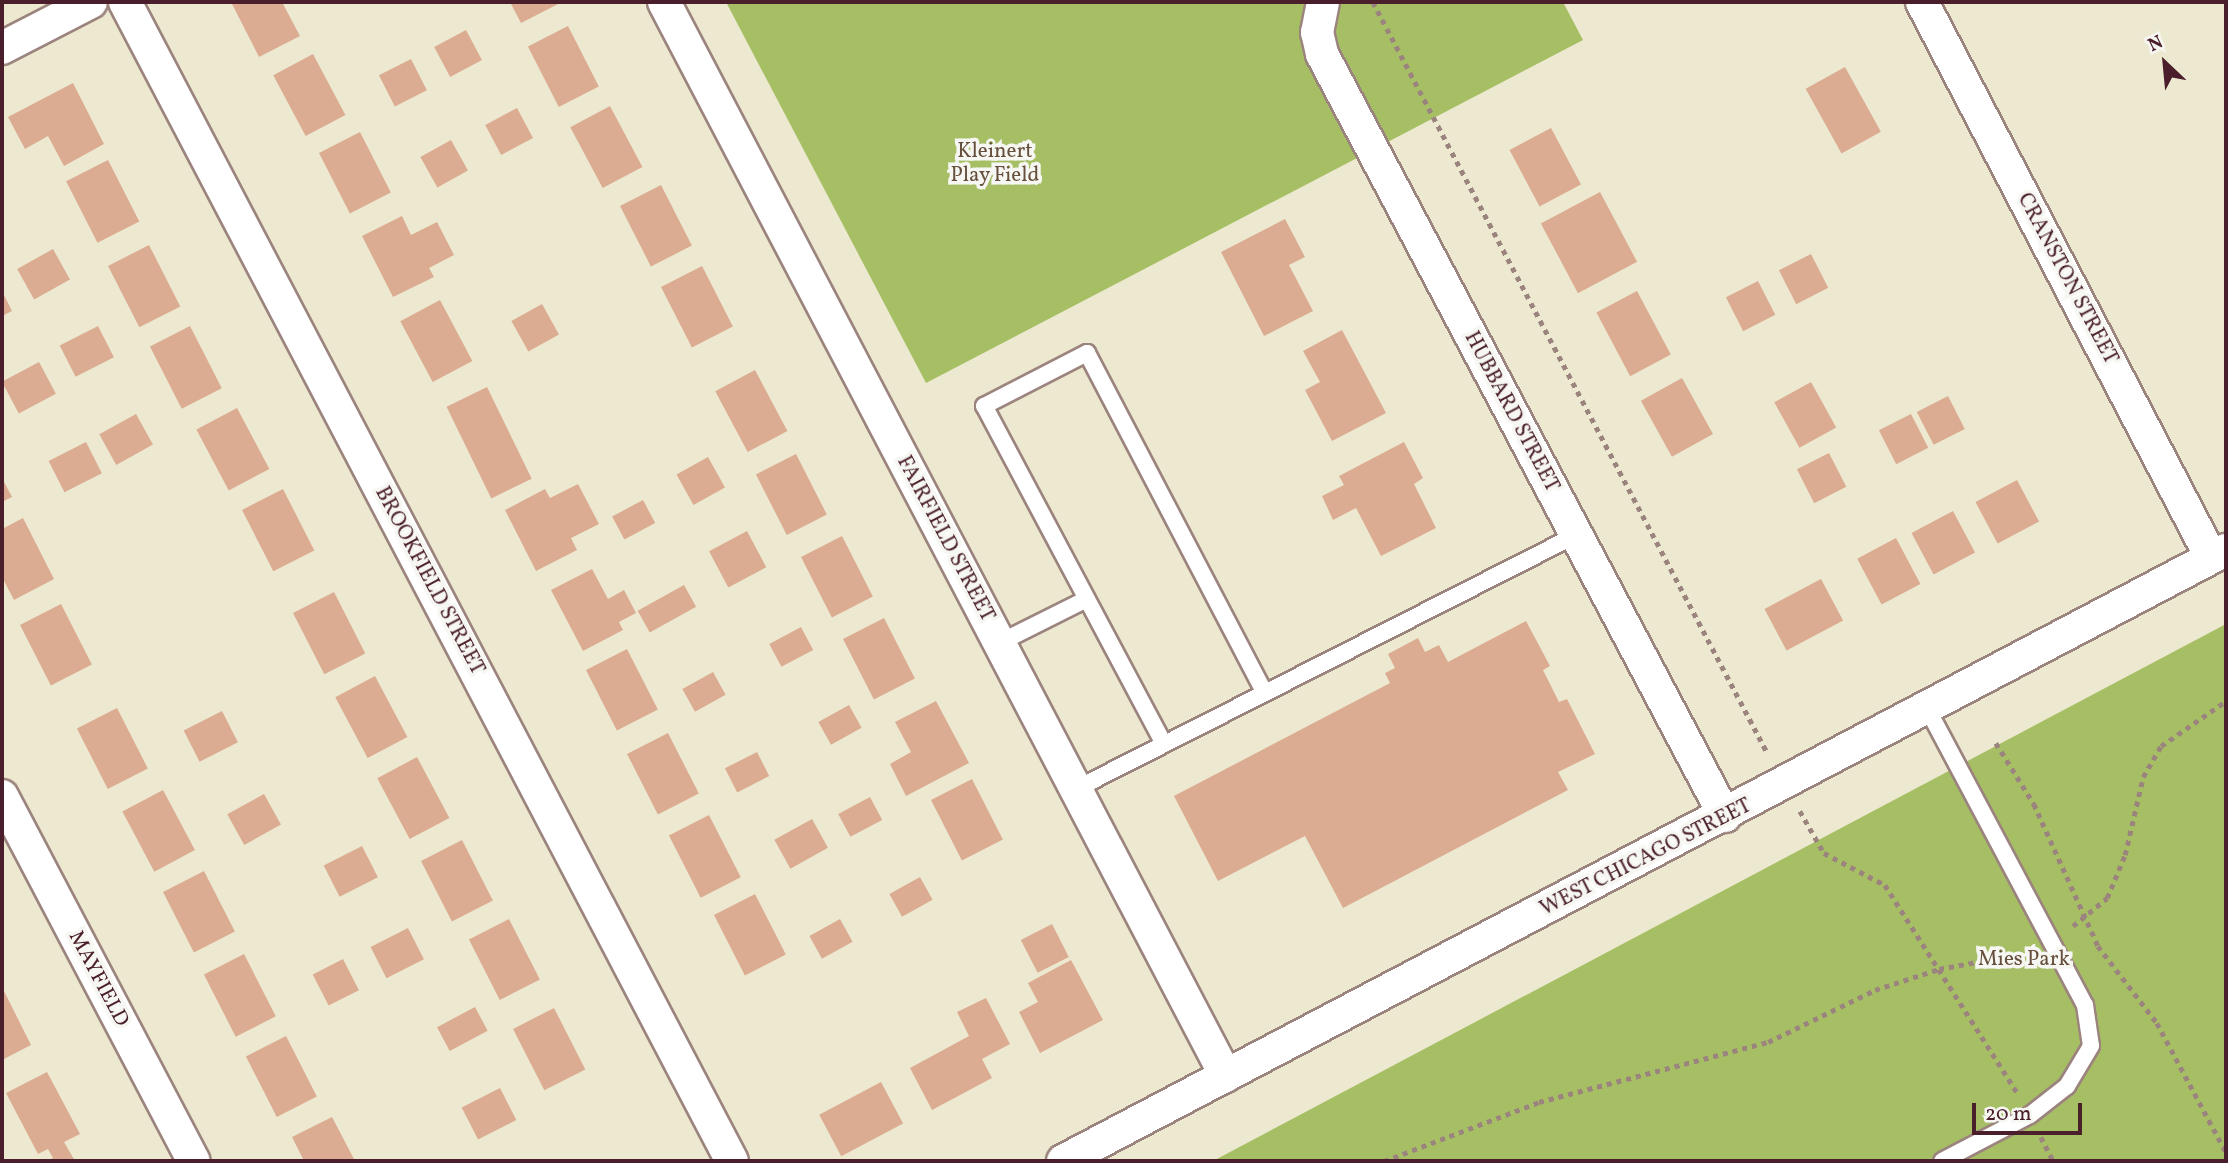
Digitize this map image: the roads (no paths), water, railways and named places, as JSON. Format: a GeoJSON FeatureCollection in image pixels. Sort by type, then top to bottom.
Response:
{"type":"FeatureCollection","features":[{"type":"Feature","properties":{"kind":"street"},"geometry":{"type":"LineString","coordinates":[[2,48],[91,2]]}},
{"type":"Feature","properties":{"kind":"street","name":"BROOKFIELD STREET"},"geometry":{"type":"LineString","coordinates":[[125,2],[732,1161]]}},
{"type":"Feature","properties":{"kind":"street","name":"FAIRFIELD STREET"},"geometry":{"type":"LineString","coordinates":[[664,2],[1226,1076]]}},
{"type":"Feature","properties":{"kind":"street","name":"HUBBARD STREET"},"geometry":{"type":"LineString","coordinates":[[1323,2],[1318,32],[1322,54],[1725,816]]}},
{"type":"Feature","properties":{"kind":"street","name":"CRANSTON STREET"},"geometry":{"type":"LineString","coordinates":[[1922,2],[2219,554]]}},
{"type":"Feature","properties":{"kind":"street","name":"WEST CHICAGO STREET"},"geometry":{"type":"LineString","coordinates":[[1063,1161],[1786,786],[1927,708],[2219,554]]}},
{"type":"Feature","properties":{"kind":"street","name":"MAYFIELD"},"geometry":{"type":"LineString","coordinates":[[2,796],[194,1161]]}},
{"type":"Feature","properties":{"kind":"lane"},"geometry":{"type":"LineString","coordinates":[[1164,744],[984,406],[1087,353],[1264,692]]}},
{"type":"Feature","properties":{"kind":"lane"},"geometry":{"type":"LineString","coordinates":[[1076,789],[1576,535]]}},
{"type":"Feature","properties":{"kind":"lane"},"geometry":{"type":"LineString","coordinates":[[999,643],[1087,599]]}},
{"type":"Feature","properties":{"kind":"lane"},"geometry":{"type":"LineString","coordinates":[[1927,708],[2085,1005],[2091,1046],[2067,1086],[2030,1115],[1952,1159]]}},
{"type":"Feature","properties":{"kind":"park label","name":"Kleinert Play Field"},"geometry":{"type":"Point","coordinates":[995,164]}},
{"type":"Feature","properties":{"kind":"park label","name":"Mies Park"},"geometry":{"type":"Point","coordinates":[2024,960]}}]}
